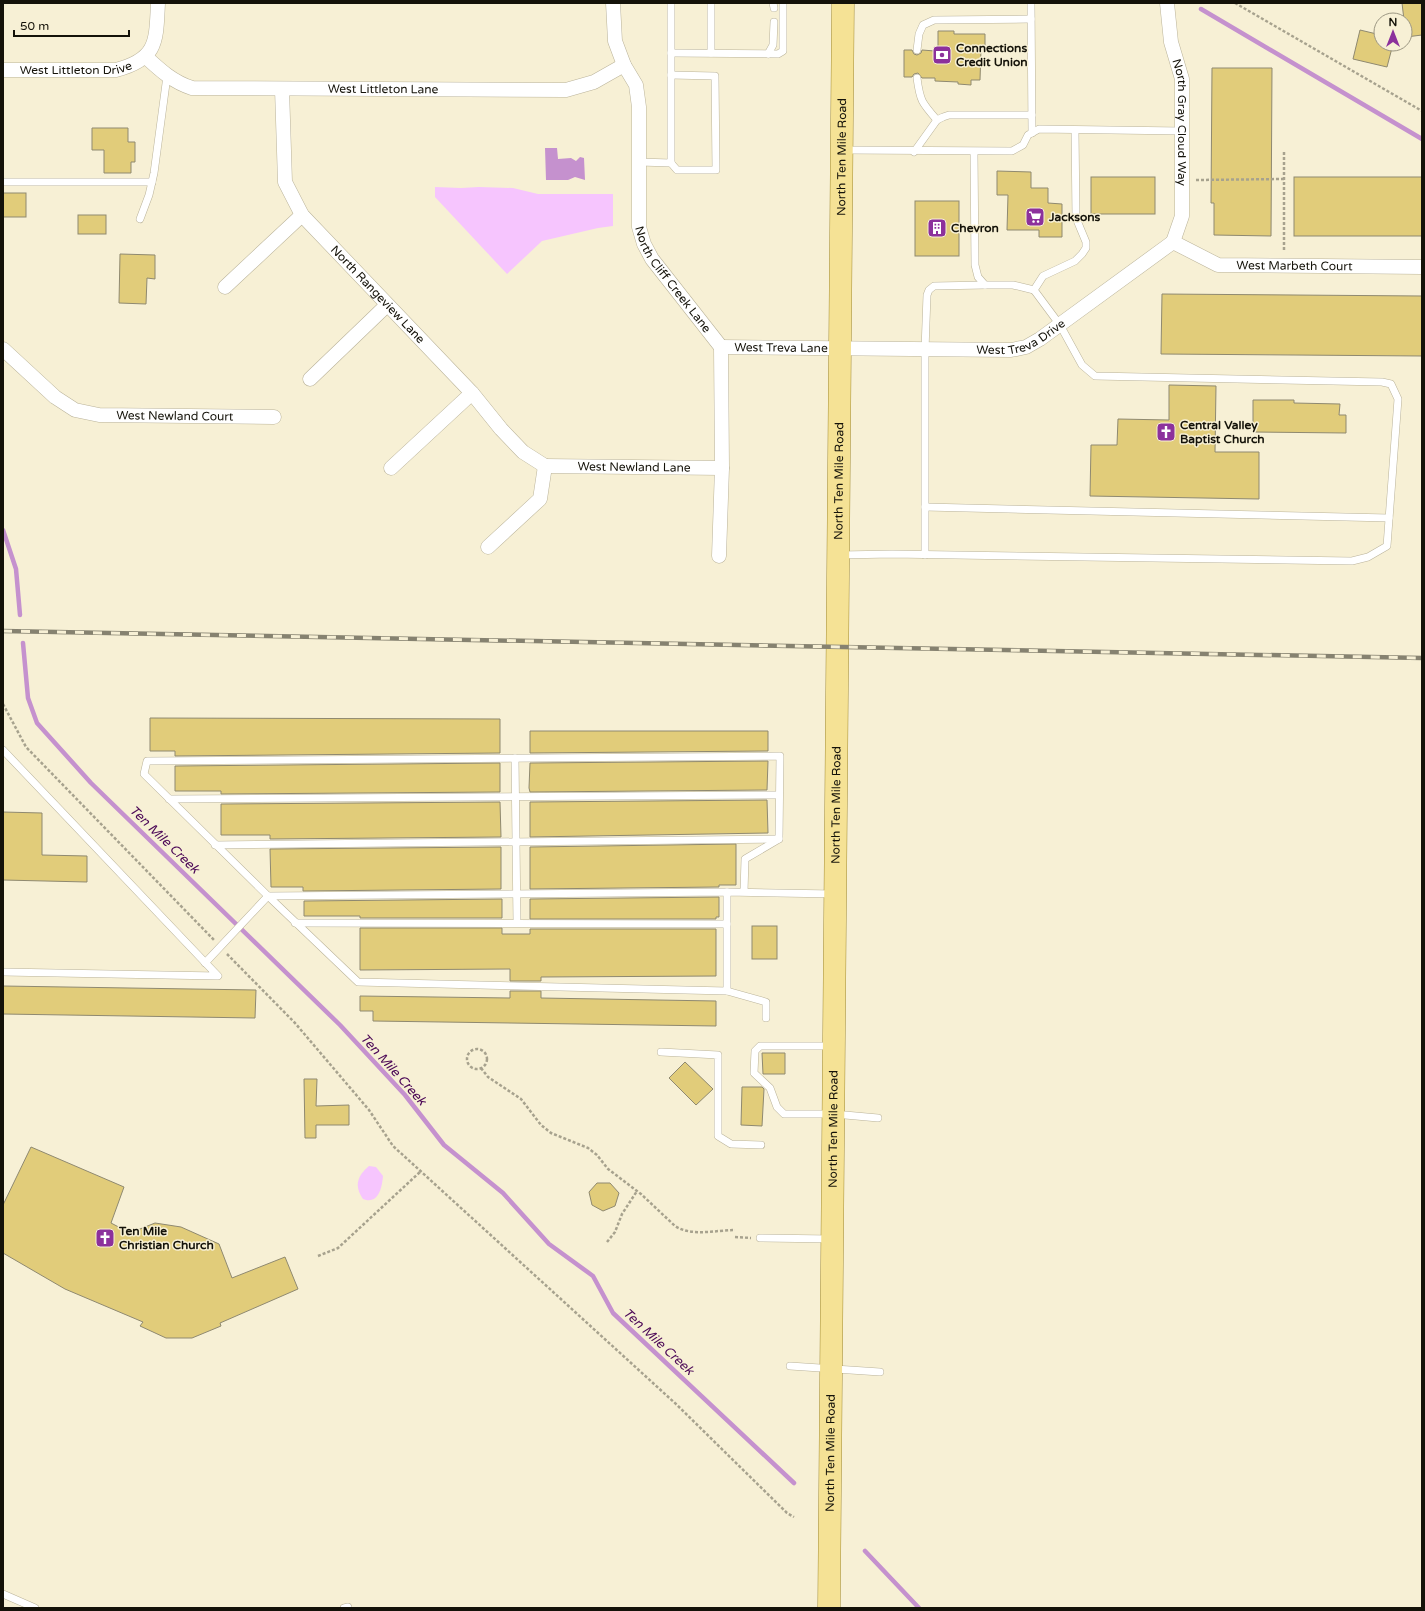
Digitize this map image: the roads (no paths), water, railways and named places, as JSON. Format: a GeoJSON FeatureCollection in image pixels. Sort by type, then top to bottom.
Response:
{"type":"FeatureCollection","features":[{"type":"Feature","properties":{"kind":"main road","name":"North Ten Mile Road"},"geometry":{"type":"LineString","coordinates":[[830,1608],[843,3]]}},
{"type":"Feature","properties":{"kind":"street"},"geometry":{"type":"LineString","coordinates":[[146,57],[153,45],[156,35],[158,3]]}},
{"type":"Feature","properties":{"kind":"street","name":"North Cliff Creek Lane"},"geometry":{"type":"LineString","coordinates":[[613,3],[615,41],[624,65],[636,85],[639,107],[639,227],[644,244],[652,259],[721,347]]}},
{"type":"Feature","properties":{"kind":"street","name":"North Gray Cloud Way"},"geometry":{"type":"LineString","coordinates":[[1167,3],[1171,42],[1182,79],[1182,216],[1173,242]]}},
{"type":"Feature","properties":{"kind":"street","name":"West Littleton Drive"},"geometry":{"type":"LineString","coordinates":[[3,70],[116,70],[132,66],[146,57]]}},
{"type":"Feature","properties":{"kind":"street","name":"West Littleton Lane"},"geometry":{"type":"LineString","coordinates":[[146,57],[167,76],[180,84],[192,88],[566,90],[594,82],[624,65]]}},
{"type":"Feature","properties":{"kind":"street","name":"North Rangeview Lane"},"geometry":{"type":"LineString","coordinates":[[282,89],[285,182],[302,215],[387,306],[472,393],[501,429],[523,452],[545,466]]}},
{"type":"Feature","properties":{"kind":"street"},"geometry":{"type":"LineString","coordinates":[[225,287],[302,215]]}},
{"type":"Feature","properties":{"kind":"street","name":"West Treva Drive"},"geometry":{"type":"LineString","coordinates":[[840,350],[1011,350],[1026,347],[1060,325],[1173,242]]}},
{"type":"Feature","properties":{"kind":"street","name":"West Marbeth Court"},"geometry":{"type":"LineString","coordinates":[[1173,242],[1218,265],[1422,267]]}},
{"type":"Feature","properties":{"kind":"street"},"geometry":{"type":"LineString","coordinates":[[310,379],[387,306]]}},
{"type":"Feature","properties":{"kind":"street"},"geometry":{"type":"LineString","coordinates":[[719,556],[722,468],[721,347]]}},
{"type":"Feature","properties":{"kind":"street","name":"West Treva Lane"},"geometry":{"type":"LineString","coordinates":[[721,347],[840,350]]}},
{"type":"Feature","properties":{"kind":"street","name":"West Newland Court"},"geometry":{"type":"LineString","coordinates":[[3,349],[55,397],[75,410],[99,415],[274,417]]}},
{"type":"Feature","properties":{"kind":"street"},"geometry":{"type":"LineString","coordinates":[[391,468],[472,393]]}},
{"type":"Feature","properties":{"kind":"street"},"geometry":{"type":"LineString","coordinates":[[488,547],[540,499],[545,466]]}},
{"type":"Feature","properties":{"kind":"street","name":"West Newland Lane"},"geometry":{"type":"LineString","coordinates":[[545,466],[722,468]]}},
{"type":"Feature","properties":{"kind":"lane"},"geometry":{"type":"LineString","coordinates":[[670,163],[671,3]]}},
{"type":"Feature","properties":{"kind":"lane"},"geometry":{"type":"LineString","coordinates":[[711,3],[711,53]]}},
{"type":"Feature","properties":{"kind":"lane"},"geometry":{"type":"LineString","coordinates":[[671,53],[778,54],[783,51],[783,3]]}},
{"type":"Feature","properties":{"kind":"lane"},"geometry":{"type":"LineString","coordinates":[[1031,3],[1032,133]]}},
{"type":"Feature","properties":{"kind":"lane"},"geometry":{"type":"LineString","coordinates":[[917,50],[922,24],[934,20],[1031,19]]}},
{"type":"Feature","properties":{"kind":"lane"},"geometry":{"type":"LineString","coordinates":[[768,54],[773,45],[774,22]]}},
{"type":"Feature","properties":{"kind":"lane"},"geometry":{"type":"LineString","coordinates":[[639,162],[670,163],[677,170],[716,170],[715,76],[671,75]]}},
{"type":"Feature","properties":{"kind":"lane"},"geometry":{"type":"LineString","coordinates":[[140,219],[149,196],[152,182],[167,76]]}},
{"type":"Feature","properties":{"kind":"lane"},"geometry":{"type":"LineString","coordinates":[[917,78],[922,104],[937,120]]}},
{"type":"Feature","properties":{"kind":"lane"},"geometry":{"type":"LineString","coordinates":[[914,152],[937,120],[949,115],[1032,115]]}},
{"type":"Feature","properties":{"kind":"lane"},"geometry":{"type":"LineString","coordinates":[[842,150],[914,152],[1012,151],[1023,145],[1028,135],[1039,129],[1182,131]]}},
{"type":"Feature","properties":{"kind":"lane"},"geometry":{"type":"LineString","coordinates":[[1034,290],[1043,276],[1075,261],[1086,248],[1086,242],[1076,218],[1075,130]]}},
{"type":"Feature","properties":{"kind":"lane"},"geometry":{"type":"LineString","coordinates":[[974,152],[975,265],[978,277],[985,285]]}},
{"type":"Feature","properties":{"kind":"lane"},"geometry":{"type":"LineString","coordinates":[[3,182],[152,182]]}},
{"type":"Feature","properties":{"kind":"lane"},"geometry":{"type":"LineString","coordinates":[[839,555],[1352,561],[1368,557],[1387,546],[1398,399],[1391,384],[1382,382],[1095,376],[1082,365],[1060,325],[1034,290],[1013,285],[934,286],[929,290],[927,295],[925,350],[925,555]]}},
{"type":"Feature","properties":{"kind":"lane"},"geometry":{"type":"LineString","coordinates":[[925,507],[1389,518]]}},
{"type":"Feature","properties":{"kind":"lane"},"geometry":{"type":"LineString","coordinates":[[3,750],[218,976],[3,972]]}},
{"type":"Feature","properties":{"kind":"lane"},"geometry":{"type":"LineString","coordinates":[[766,1018],[766,1002],[727,991],[358,982],[215,845],[144,774],[147,761],[780,756],[779,839]]}},
{"type":"Feature","properties":{"kind":"lane"},"geometry":{"type":"LineString","coordinates":[[515,758],[517,923]]}},
{"type":"Feature","properties":{"kind":"lane"},"geometry":{"type":"LineString","coordinates":[[169,799],[779,795]]}},
{"type":"Feature","properties":{"kind":"lane"},"geometry":{"type":"LineString","coordinates":[[744,892],[745,859],[779,839]]}},
{"type":"Feature","properties":{"kind":"lane"},"geometry":{"type":"LineString","coordinates":[[215,845],[779,839]]}},
{"type":"Feature","properties":{"kind":"lane"},"geometry":{"type":"LineString","coordinates":[[205,963],[268,896],[727,892],[836,894]]}},
{"type":"Feature","properties":{"kind":"lane"},"geometry":{"type":"LineString","coordinates":[[727,892],[727,991]]}},
{"type":"Feature","properties":{"kind":"lane"},"geometry":{"type":"LineString","coordinates":[[295,922],[727,924]]}},
{"type":"Feature","properties":{"kind":"lane"},"geometry":{"type":"LineString","coordinates":[[835,1046],[760,1046],[755,1051],[754,1073],[770,1088],[777,1107],[784,1114],[834,1114],[878,1118]]}},
{"type":"Feature","properties":{"kind":"lane"},"geometry":{"type":"LineString","coordinates":[[661,1052],[718,1055],[718,1136],[731,1144],[761,1145]]}},
{"type":"Feature","properties":{"kind":"lane"},"geometry":{"type":"LineString","coordinates":[[760,1238],[833,1240]]}},
{"type":"Feature","properties":{"kind":"lane"},"geometry":{"type":"LineString","coordinates":[[790,1366],[880,1372]]}},
{"type":"Feature","properties":{"kind":"lane"},"geometry":{"type":"LineString","coordinates":[[3,1594],[35,1608]]}},
{"type":"Feature","properties":{"kind":"waterway"},"geometry":{"type":"LineString","coordinates":[[1201,9],[1422,139]]}},
{"type":"Feature","properties":{"kind":"waterway","name":"Ten Mile Creek"},"geometry":{"type":"LineString","coordinates":[[3,530],[16,569],[20,615]]}},
{"type":"Feature","properties":{"kind":"waterway","name":"Ten Mile Creek"},"geometry":{"type":"LineString","coordinates":[[23,643],[28,698],[37,723],[91,783],[340,1025],[405,1095],[444,1145],[503,1193],[549,1244],[593,1276],[613,1313],[794,1483]]}},
{"type":"Feature","properties":{"kind":"waterway","name":"Ten Mile Creek"},"geometry":{"type":"LineString","coordinates":[[865,1551],[919,1608]]}},
{"type":"Feature","properties":{"kind":"railway"},"geometry":{"type":"LineString","coordinates":[[3,631],[1422,658]]}},
{"type":"Feature","properties":{"kind":"place","name":"Connections Credit Union"},"geometry":{"type":"Point","coordinates":[942,55]}},
{"type":"Feature","properties":{"kind":"place","name":"Jacksons"},"geometry":{"type":"Point","coordinates":[1035,217]}},
{"type":"Feature","properties":{"kind":"place","name":"Chevron"},"geometry":{"type":"Point","coordinates":[937,228]}},
{"type":"Feature","properties":{"kind":"place","name":"Central Valley Baptist Church"},"geometry":{"type":"Point","coordinates":[1166,432]}},
{"type":"Feature","properties":{"kind":"place","name":"Ten Mile Christian Church"},"geometry":{"type":"Point","coordinates":[105,1238]}}]}
